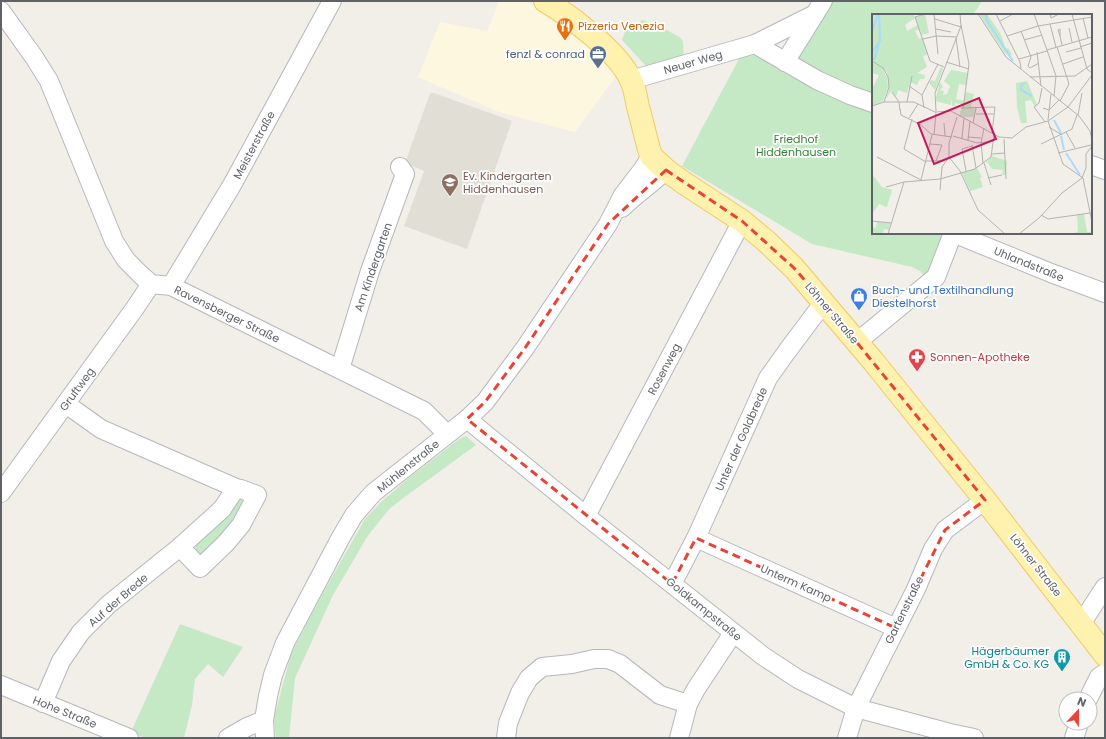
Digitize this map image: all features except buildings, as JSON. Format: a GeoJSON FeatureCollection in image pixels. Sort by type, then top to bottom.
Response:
{"type":"FeatureCollection","features":[{"type":"Feature","properties":{"kind":"main road"},"geometry":{"type":"LineString","coordinates":[[545,1],[566,15],[611,53],[622,65],[631,80],[636,95],[649,149],[659,163]]}},
{"type":"Feature","properties":{"kind":"main road","name":"Löhner Straße"},"geometry":{"type":"LineString","coordinates":[[659,163],[684,184],[742,221],[766,241],[794,268],[857,342],[985,500],[1105,655]]}},
{"type":"Feature","properties":{"kind":"street","name":"Meisterstraße"},"geometry":{"type":"LineString","coordinates":[[171,286],[232,185],[332,1]]}},
{"type":"Feature","properties":{"kind":"street","name":"Neuer Weg"},"geometry":{"type":"LineString","coordinates":[[631,80],[755,44],[819,7]]}},
{"type":"Feature","properties":{"kind":"street","name":"Neuer Weg"},"geometry":{"type":"LineString","coordinates":[[785,62],[819,7]]}},
{"type":"Feature","properties":{"kind":"street"},"geometry":{"type":"LineString","coordinates":[[1,11],[50,81],[114,241],[126,260],[151,284]]}},
{"type":"Feature","properties":{"kind":"street"},"geometry":{"type":"LineString","coordinates":[[755,44],[824,83],[850,95],[872,103]]}},
{"type":"Feature","properties":{"kind":"street","name":"Mühlenstraße"},"geometry":{"type":"LineString","coordinates":[[265,738],[264,720],[268,696],[273,675],[285,642],[354,515],[373,494],[467,419],[485,402],[525,348],[608,224],[629,202],[654,182],[659,163]]}},
{"type":"Feature","properties":{"kind":"street"},"geometry":{"type":"LineString","coordinates":[[1092,165],[1105,170]]}},
{"type":"Feature","properties":{"kind":"street","name":"Am Kindergarten"},"geometry":{"type":"LineString","coordinates":[[340,369],[370,271],[405,174],[400,167]]}},
{"type":"Feature","properties":{"kind":"street","name":"Rosenweg"},"geometry":{"type":"LineString","coordinates":[[586,516],[742,221]]}},
{"type":"Feature","properties":{"kind":"street"},"geometry":{"type":"LineString","coordinates":[[857,342],[936,277],[953,234]]}},
{"type":"Feature","properties":{"kind":"street","name":"Uhlandstraße"},"geometry":{"type":"LineString","coordinates":[[955,234],[1051,274],[1105,293]]}},
{"type":"Feature","properties":{"kind":"street","name":"Ravensberger Straße"},"geometry":{"type":"LineString","coordinates":[[151,284],[171,286],[424,411],[447,434]]}},
{"type":"Feature","properties":{"kind":"street","name":"Gruftweg"},"geometry":{"type":"LineString","coordinates":[[1,493],[151,284]]}},
{"type":"Feature","properties":{"kind":"street","name":"Unter der Goldbrede"},"geometry":{"type":"LineString","coordinates":[[672,584],[696,538],[768,378],[824,302]]}},
{"type":"Feature","properties":{"kind":"street"},"geometry":{"type":"LineString","coordinates":[[66,404],[102,429],[236,488],[257,495],[241,525],[226,543],[200,568],[180,547]]}},
{"type":"Feature","properties":{"kind":"street","name":"Goldkampstraße"},"geometry":{"type":"LineString","coordinates":[[467,419],[762,656],[798,679],[856,708],[974,738]]}},
{"type":"Feature","properties":{"kind":"street","name":"Auf der Brede"},"geometry":{"type":"LineString","coordinates":[[43,703],[61,661],[81,632],[110,604],[180,547],[222,508],[236,488]]}},
{"type":"Feature","properties":{"kind":"street","name":"Gartenstraße"},"geometry":{"type":"LineString","coordinates":[[847,738],[856,708],[916,589],[933,549],[945,530],[985,500]]}},
{"type":"Feature","properties":{"kind":"street","name":"Unterm Kamp"},"geometry":{"type":"LineString","coordinates":[[696,538],[896,628]]}},
{"type":"Feature","properties":{"kind":"street"},"geometry":{"type":"LineString","coordinates":[[1081,624],[1105,587]]}},
{"type":"Feature","properties":{"kind":"street"},"geometry":{"type":"LineString","coordinates":[[679,738],[688,704],[696,689],[733,633]]}},
{"type":"Feature","properties":{"kind":"street"},"geometry":{"type":"LineString","coordinates":[[506,738],[508,722],[520,693],[529,678],[542,667],[572,664],[594,659],[608,659],[620,664],[660,695],[688,704]]}},
{"type":"Feature","properties":{"kind":"street"},"geometry":{"type":"LineString","coordinates":[[1092,691],[1099,677],[1105,673]]}},
{"type":"Feature","properties":{"kind":"street","name":"Hohe Straße"},"geometry":{"type":"LineString","coordinates":[[1,685],[129,738]]}},
{"type":"Feature","properties":{"kind":"street"},"geometry":{"type":"LineString","coordinates":[[228,738],[247,727],[264,720]]}},
{"type":"Feature","properties":{"kind":"highlighted area"},"geometry":{"type":"Polygon","coordinates":[[[666,170],[742,221],[794,268],[824,302],[985,500],[945,530],[896,628],[696,538],[672,584],[467,419],[485,402],[525,348],[608,224],[666,170]]]}},
{"type":"Feature","properties":{"kind":"shaded area"},"geometry":{"type":"Polygon","coordinates":[[[499,1],[525,1],[534,6],[554,19],[598,54],[617,75],[575,132],[502,113],[418,77],[440,22],[487,31],[499,1]]]}},
{"type":"Feature","properties":{"kind":"shaded area","name":"Ev. Kindergarten Hiddenhausen"},"geometry":{"type":"Polygon","coordinates":[[[431,93],[512,121],[467,249],[404,226],[424,171],[405,163],[431,93]]]}},
{"type":"Feature","properties":{"kind":"green space","name":"Friedhof Hiddenhausen"},"geometry":{"type":"Polygon","coordinates":[[[832,1],[982,1],[974,14],[872,14],[872,234],[946,234],[926,278],[920,271],[912,267],[812,244],[682,166],[739,59],[748,54],[760,53],[787,69],[832,1]]]}},
{"type":"Feature","properties":{"kind":"green space"},"geometry":{"type":"Polygon","coordinates":[[[642,20],[658,25],[681,38],[683,42],[684,59],[648,68],[622,40],[625,32],[642,20]]]}},
{"type":"Feature","properties":{"kind":"green space"},"geometry":{"type":"Polygon","coordinates":[[[466,436],[476,445],[389,509],[367,537],[333,595],[295,678],[289,738],[276,738],[274,718],[291,654],[323,593],[365,519],[380,503],[410,477],[458,440],[466,436]]]}},
{"type":"Feature","properties":{"kind":"green space"},"geometry":{"type":"Polygon","coordinates":[[[241,495],[247,498],[240,516],[201,558],[197,554],[195,543],[241,495]]]}},
{"type":"Feature","properties":{"kind":"green space"},"geometry":{"type":"Polygon","coordinates":[[[180,624],[243,647],[223,677],[208,664],[195,679],[192,705],[184,738],[145,738],[131,732],[180,624]]]}},
{"type":"Feature","properties":{"kind":"place","name":"Pizzeria Venezia"},"geometry":{"type":"Point","coordinates":[565,41]}},
{"type":"Feature","properties":{"kind":"place","name":"fenzl & conrad"},"geometry":{"type":"Point","coordinates":[598,69]}},
{"type":"Feature","properties":{"kind":"place","name":"Ev. Kindergarten Hiddenhausen"},"geometry":{"type":"Point","coordinates":[450,197]}},
{"type":"Feature","properties":{"kind":"place","name":"Buch- und Textilhandlung Diestelhorst"},"geometry":{"type":"Point","coordinates":[859,311]}},
{"type":"Feature","properties":{"kind":"place","name":"Sonnen-Apotheke"},"geometry":{"type":"Point","coordinates":[917,372]}},
{"type":"Feature","properties":{"kind":"place","name":"Hägerbäumer GmbH & Co. KG"},"geometry":{"type":"Point","coordinates":[1062,672]}}]}
